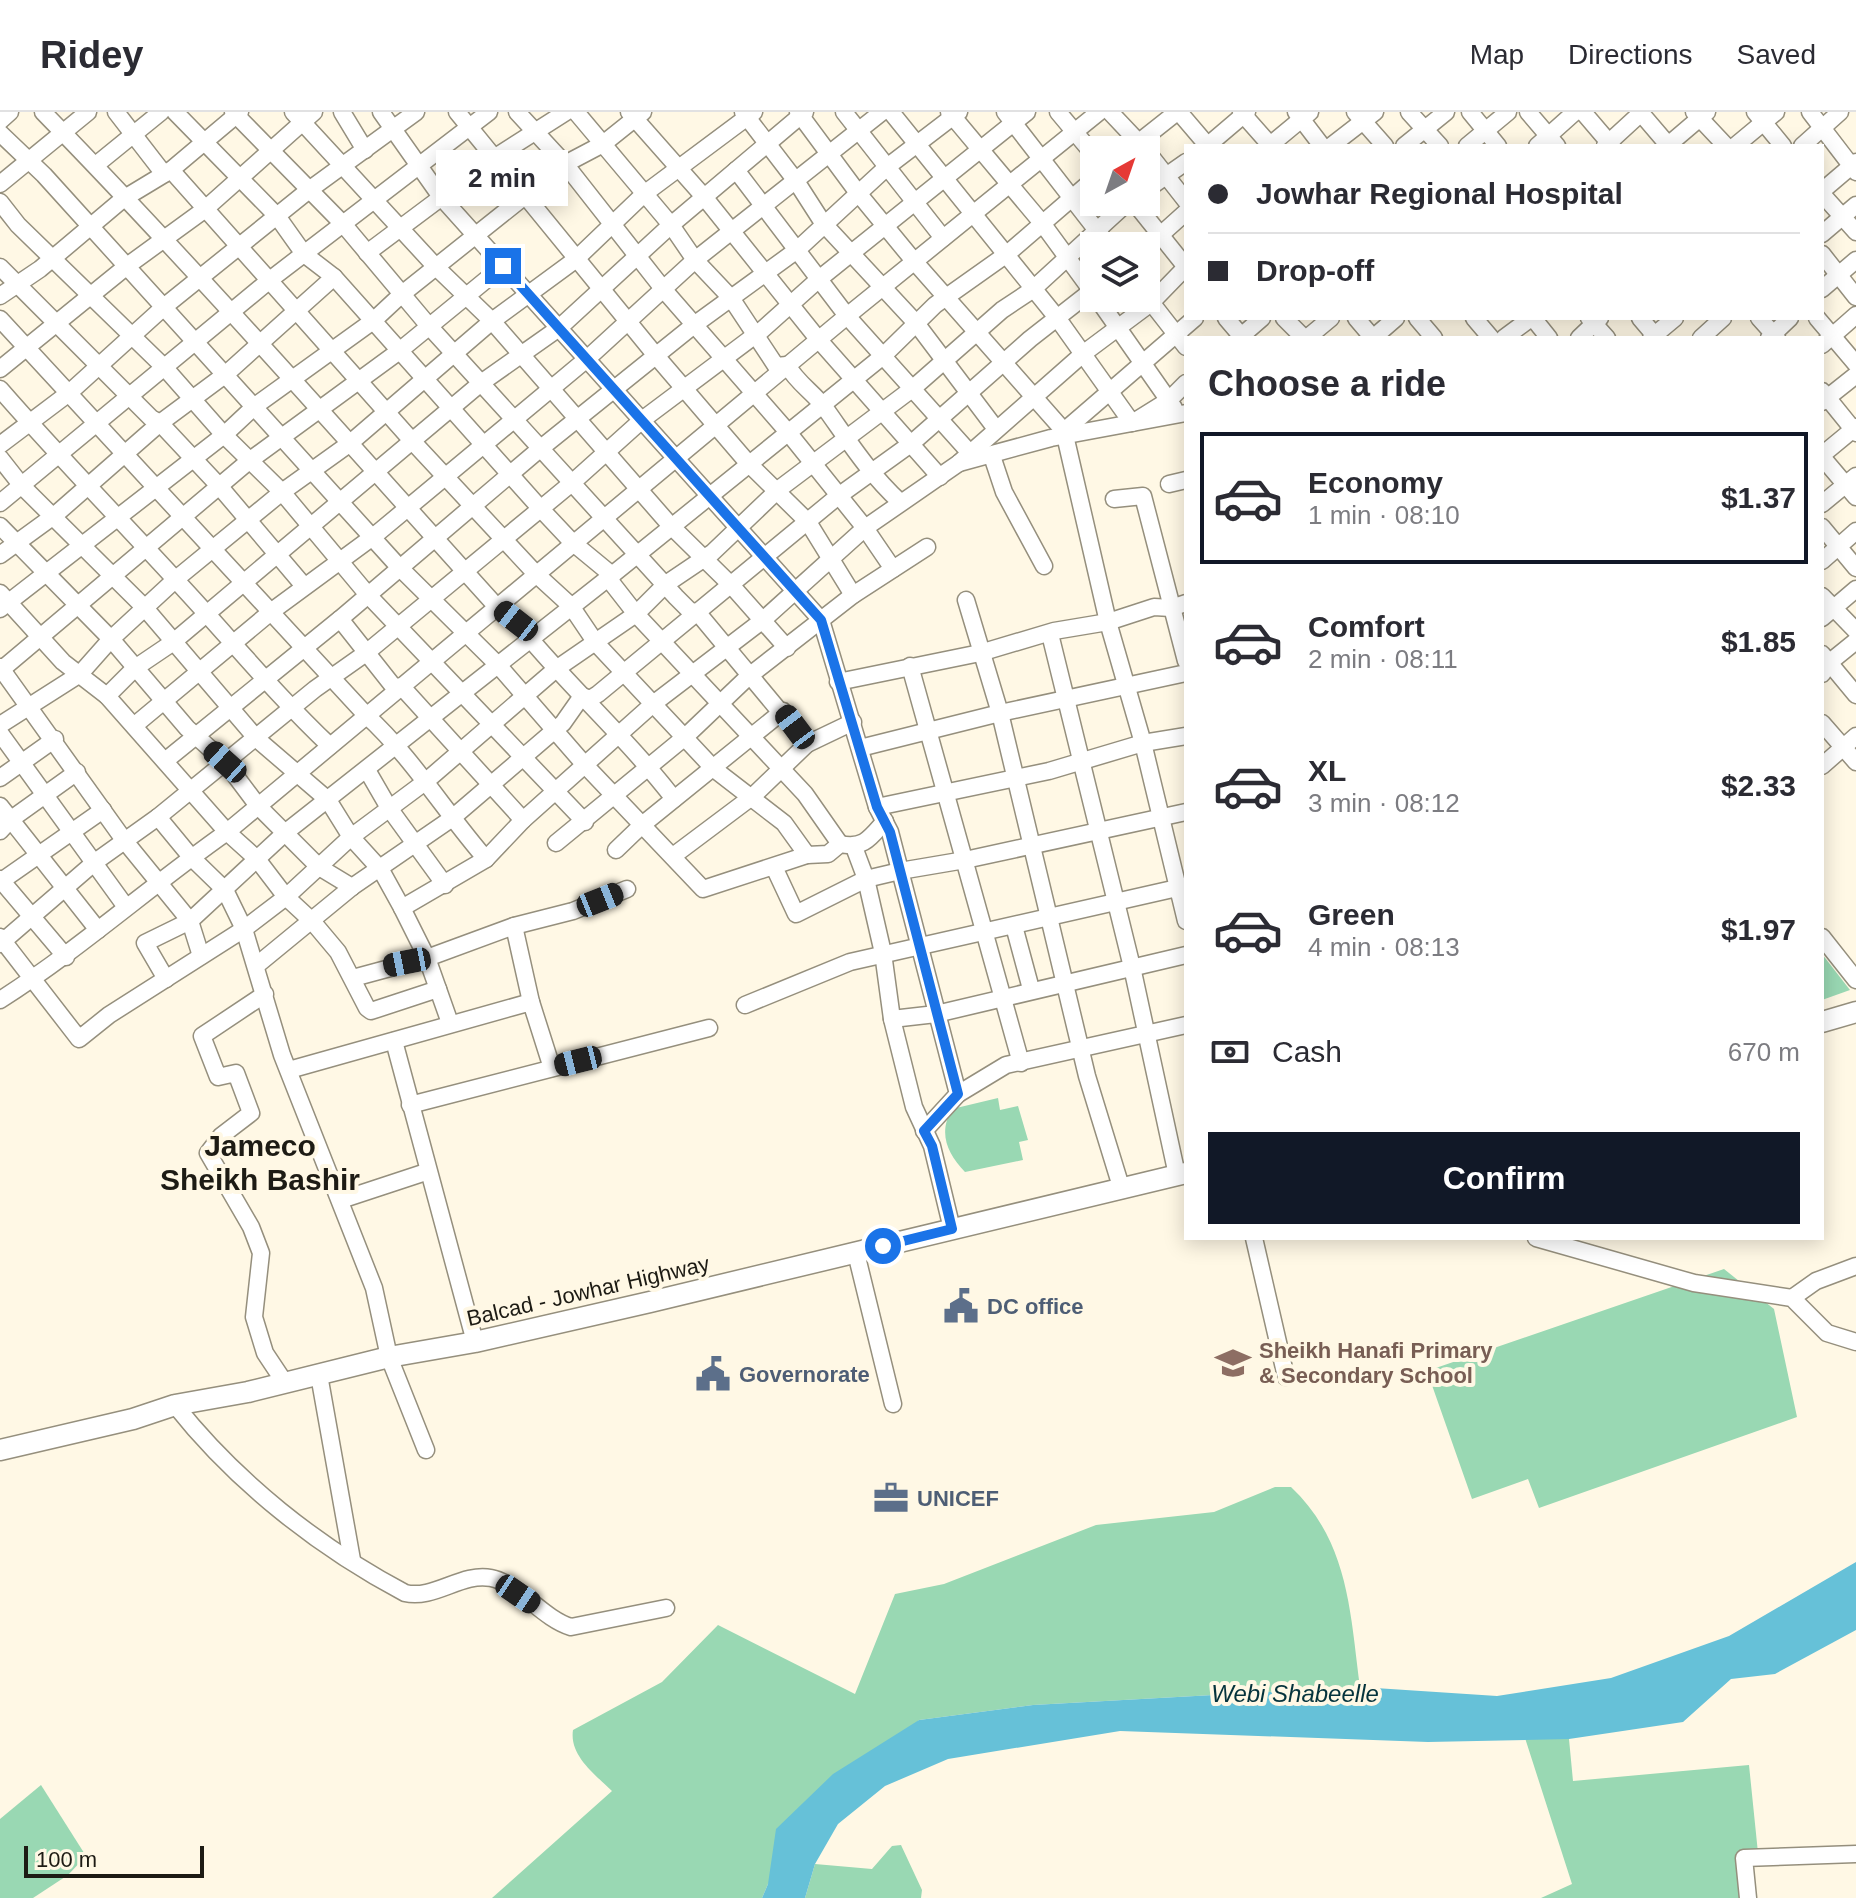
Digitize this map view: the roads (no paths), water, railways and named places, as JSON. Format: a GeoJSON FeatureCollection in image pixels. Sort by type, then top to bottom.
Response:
{"type":"FeatureCollection","features":[{"type":"Feature","properties":{"kind":"main road"},"geometry":{"type":"LineString","coordinates":[[1824,1021],[1856,1012]]}},
{"type":"Feature","properties":{"kind":"main road","name":"Balcad - Jowhar Highway"},"geometry":{"type":"LineString","coordinates":[[0,1450],[133,1419],[175,1405],[285,1383],[389,1357],[475,1342],[1181,1174]]}},
{"type":"Feature","properties":{"kind":"street"},"geometry":{"type":"LineString","coordinates":[[0,121],[10,112]]}},
{"type":"Feature","properties":{"kind":"street"},"geometry":{"type":"LineString","coordinates":[[43,112],[77,149],[97,164],[123,199],[232,312],[497,607],[535,635]]}},
{"type":"Feature","properties":{"kind":"street"},"geometry":{"type":"LineString","coordinates":[[0,184],[88,112]]}},
{"type":"Feature","properties":{"kind":"street"},"geometry":{"type":"LineString","coordinates":[[116,112],[168,172],[271,279],[502,539],[571,606],[596,643],[714,769],[753,796],[784,823],[807,855]]}},
{"type":"Feature","properties":{"kind":"street"},"geometry":{"type":"LineString","coordinates":[[97,164],[161,112]]}},
{"type":"Feature","properties":{"kind":"street"},"geometry":{"type":"LineString","coordinates":[[175,112],[237,179],[277,216],[304,254],[334,277],[423,381],[572,542],[612,575]]}},
{"type":"Feature","properties":{"kind":"street"},"geometry":{"type":"LineString","coordinates":[[342,112],[365,150]]}},
{"type":"Feature","properties":{"kind":"street"},"geometry":{"type":"LineString","coordinates":[[381,112],[416,166],[441,197],[821,620],[900,871],[958,1094]]}},
{"type":"Feature","properties":{"kind":"street"},"geometry":{"type":"LineString","coordinates":[[0,445],[69,393],[199,278],[309,190],[416,112]]}},
{"type":"Feature","properties":{"kind":"street"},"geometry":{"type":"LineString","coordinates":[[457,112],[523,197],[657,357],[717,423],[748,463],[779,489],[808,522],[853,595]]}},
{"type":"Feature","properties":{"kind":"street"},"geometry":{"type":"LineString","coordinates":[[0,503],[271,279],[489,112]]}},
{"type":"Feature","properties":{"kind":"street"},"geometry":{"type":"LineString","coordinates":[[517,112],[565,164],[664,290],[787,431],[865,528],[893,569]]}},
{"type":"Feature","properties":{"kind":"street"},"geometry":{"type":"LineString","coordinates":[[367,253],[494,158],[566,112]]}},
{"type":"Feature","properties":{"kind":"street"},"geometry":{"type":"LineString","coordinates":[[576,112],[671,225],[695,260],[731,298],[776,366],[787,365]]}},
{"type":"Feature","properties":{"kind":"street"},"geometry":{"type":"LineString","coordinates":[[844,112],[913,204],[943,238]]}},
{"type":"Feature","properties":{"kind":"street"},"geometry":{"type":"LineString","coordinates":[[135,725],[272,611],[374,536],[484,446],[588,358],[695,260],[882,112]]}},
{"type":"Feature","properties":{"kind":"street"},"geometry":{"type":"LineString","coordinates":[[891,112],[1058,319],[1111,389],[1132,423]]}},
{"type":"Feature","properties":{"kind":"street"},"geometry":{"type":"LineString","coordinates":[[1027,112],[1009,118],[980,148],[913,204],[757,333],[642,420],[431,600],[191,792],[95,862],[1,941],[79,1039],[109,1015],[244,929],[286,897],[351,837],[425,782],[556,669],[636,614],[666,584],[704,559],[779,489],[912,389],[975,333],[1032,290],[1113,216]]}},
{"type":"Feature","properties":{"kind":"street"},"geometry":{"type":"LineString","coordinates":[[1058,112],[1080,140]]}},
{"type":"Feature","properties":{"kind":"street"},"geometry":{"type":"LineString","coordinates":[[0,1000],[66,957],[126,907],[227,832],[572,542],[1099,112]]}},
{"type":"Feature","properties":{"kind":"street"},"geometry":{"type":"LineString","coordinates":[[1110,112],[1130,136]]}},
{"type":"Feature","properties":{"kind":"street"},"geometry":{"type":"LineString","coordinates":[[1153,136],[1178,112],[1205,144]]}},
{"type":"Feature","properties":{"kind":"street"},"geometry":{"type":"LineString","coordinates":[[1409,112],[1438,144]]}},
{"type":"Feature","properties":{"kind":"street"},"geometry":{"type":"LineString","coordinates":[[1407,144],[1446,112]]}},
{"type":"Feature","properties":{"kind":"street"},"geometry":{"type":"LineString","coordinates":[[1470,112],[1496,144]]}},
{"type":"Feature","properties":{"kind":"street"},"geometry":{"type":"LineString","coordinates":[[1469,144],[1508,112]]}},
{"type":"Feature","properties":{"kind":"street"},"geometry":{"type":"LineString","coordinates":[[1528,112],[1547,142],[1575,112]]}},
{"type":"Feature","properties":{"kind":"street"},"geometry":{"type":"LineString","coordinates":[[1583,112],[1607,144]]}},
{"type":"Feature","properties":{"kind":"street"},"geometry":{"type":"LineString","coordinates":[[1609,144],[1641,112],[1666,144]]}},
{"type":"Feature","properties":{"kind":"street"},"geometry":{"type":"LineString","coordinates":[[1810,112],[1854,167],[1824,191]]}},
{"type":"Feature","properties":{"kind":"street"},"geometry":{"type":"LineString","coordinates":[[1804,144],[1840,112]]}},
{"type":"Feature","properties":{"kind":"street"},"geometry":{"type":"LineString","coordinates":[[0,296],[54,257],[123,199],[168,172],[236,113],[344,225],[428,325],[689,610],[698,613],[749,676],[783,711],[807,744]]}},
{"type":"Feature","properties":{"kind":"street"},"geometry":{"type":"LineString","coordinates":[[107,696],[135,668],[172,643],[378,474],[481,383],[559,328],[671,225],[801,113],[828,154],[885,226],[1064,433],[1108,622],[1143,743],[1160,817],[1182,886],[985,934],[883,953],[850,962],[745,1005]]}},
{"type":"Feature","properties":{"kind":"street"},"geometry":{"type":"LineString","coordinates":[[1209,144],[1244,113],[1268,144]]}},
{"type":"Feature","properties":{"kind":"street"},"geometry":{"type":"LineString","coordinates":[[438,989],[371,1011],[338,952],[312,921],[286,897],[257,859],[227,832],[107,696],[41,639],[3,601],[118,518],[191,457],[224,435],[255,406],[373,321],[402,294],[565,164],[603,144],[635,114],[818,339],[940,477]]}},
{"type":"Feature","properties":{"kind":"street"},"geometry":{"type":"LineString","coordinates":[[0,725],[80,674],[111,639],[176,579],[282,492],[349,444],[492,321],[575,260],[644,194],[748,114],[766,145],[796,181],[823,223],[916,323],[996,429]]}},
{"type":"Feature","properties":{"kind":"street"},"geometry":{"type":"LineString","coordinates":[[165,761],[437,539],[541,448],[694,325],[797,250],[887,167],[954,114],[1080,274]]}},
{"type":"Feature","properties":{"kind":"street"},"geometry":{"type":"LineString","coordinates":[[1272,144],[1303,114],[1321,144]]}},
{"type":"Feature","properties":{"kind":"street"},"geometry":{"type":"LineString","coordinates":[[1670,144],[1700,114],[1724,144]]}},
{"type":"Feature","properties":{"kind":"street"},"geometry":{"type":"LineString","coordinates":[[0,369],[127,266],[204,210],[272,149],[303,115],[374,202],[492,321],[670,525],[732,586],[787,648]]}},
{"type":"Feature","properties":{"kind":"street"},"geometry":{"type":"LineString","coordinates":[[1333,144],[1364,115],[1384,144]]}},
{"type":"Feature","properties":{"kind":"street"},"geometry":{"type":"LineString","coordinates":[[1737,144],[1765,115],[1782,144]]}},
{"type":"Feature","properties":{"kind":"street"},"geometry":{"type":"LineString","coordinates":[[1009,118],[1098,232]]}},
{"type":"Feature","properties":{"kind":"street"},"geometry":{"type":"LineString","coordinates":[[0,133],[165,306],[399,567],[498,665],[584,764],[703,889],[807,855],[828,854],[847,846],[864,845],[881,814],[946,790],[1049,771],[1143,743],[1184,736]]}},
{"type":"Feature","properties":{"kind":"street"},"geometry":{"type":"LineString","coordinates":[[1160,181],[1184,164]]}},
{"type":"Feature","properties":{"kind":"street"},"geometry":{"type":"LineString","coordinates":[[736,170],[765,204],[847,316],[940,418],[964,458]]}},
{"type":"Feature","properties":{"kind":"street"},"geometry":{"type":"LineString","coordinates":[[1160,170],[1184,199]]}},
{"type":"Feature","properties":{"kind":"street"},"geometry":{"type":"LineString","coordinates":[[166,979],[145,943],[190,921],[286,832],[432,720],[823,404],[852,377],[883,356],[948,296],[1007,254],[1080,190]]}},
{"type":"Feature","properties":{"kind":"street"},"geometry":{"type":"LineString","coordinates":[[1824,195],[1856,232]]}},
{"type":"Feature","properties":{"kind":"street"},"geometry":{"type":"LineString","coordinates":[[0,202],[165,368],[224,435],[282,492],[368,595],[585,822]]}},
{"type":"Feature","properties":{"kind":"street"},"geometry":{"type":"LineString","coordinates":[[1824,232],[1856,205]]}},
{"type":"Feature","properties":{"kind":"street"},"geometry":{"type":"LineString","coordinates":[[1162,235],[1184,214]]}},
{"type":"Feature","properties":{"kind":"street"},"geometry":{"type":"LineString","coordinates":[[1144,216],[1184,264]]}},
{"type":"Feature","properties":{"kind":"street"},"geometry":{"type":"LineString","coordinates":[[1824,256],[1856,297]]}},
{"type":"Feature","properties":{"kind":"street"},"geometry":{"type":"LineString","coordinates":[[1824,287],[1856,260]]}},
{"type":"Feature","properties":{"kind":"street"},"geometry":{"type":"LineString","coordinates":[[201,956],[190,921],[124,840],[55,739],[1,669],[41,639],[112,576],[148,550],[184,515],[249,461],[398,352],[464,294],[503,266]]}},
{"type":"Feature","properties":{"kind":"street"},"geometry":{"type":"LineString","coordinates":[[0,267],[55,324],[160,423],[220,487],[304,586]]}},
{"type":"Feature","properties":{"kind":"street"},"geometry":{"type":"LineString","coordinates":[[1160,289],[1184,269]]}},
{"type":"Feature","properties":{"kind":"street"},"geometry":{"type":"LineString","coordinates":[[0,555],[55,515],[160,423],[226,374],[334,277]]}},
{"type":"Feature","properties":{"kind":"street"},"geometry":{"type":"LineString","coordinates":[[582,696],[590,699],[626,672],[837,497],[912,443],[1080,303]]}},
{"type":"Feature","properties":{"kind":"street"},"geometry":{"type":"LineString","coordinates":[[1108,312],[1178,409]]}},
{"type":"Feature","properties":{"kind":"street"},"geometry":{"type":"LineString","coordinates":[[402,908],[486,859],[523,820],[617,734],[763,620],[865,528],[964,458],[1135,312]]}},
{"type":"Feature","properties":{"kind":"street"},"geometry":{"type":"LineString","coordinates":[[1159,312],[1184,344]]}},
{"type":"Feature","properties":{"kind":"street"},"geometry":{"type":"LineString","coordinates":[[1827,340],[1856,315]]}},
{"type":"Feature","properties":{"kind":"street"},"geometry":{"type":"LineString","coordinates":[[0,319],[215,548],[366,715],[399,745],[411,769],[425,782],[451,819],[486,859]]}},
{"type":"Feature","properties":{"kind":"street"},"geometry":{"type":"LineString","coordinates":[[1064,433],[1192,320]]}},
{"type":"Feature","properties":{"kind":"street"},"geometry":{"type":"LineString","coordinates":[[1228,320],[1240,336]]}},
{"type":"Feature","properties":{"kind":"street"},"geometry":{"type":"LineString","coordinates":[[1242,336],[1260,320]]}},
{"type":"Feature","properties":{"kind":"street"},"geometry":{"type":"LineString","coordinates":[[1286,320],[1304,336]]}},
{"type":"Feature","properties":{"kind":"street"},"geometry":{"type":"LineString","coordinates":[[1308,336],[1328,320]]}},
{"type":"Feature","properties":{"kind":"street"},"geometry":{"type":"LineString","coordinates":[[1358,320],[1371,336]]}},
{"type":"Feature","properties":{"kind":"street"},"geometry":{"type":"LineString","coordinates":[[1375,336],[1394,320]]}},
{"type":"Feature","properties":{"kind":"street"},"geometry":{"type":"LineString","coordinates":[[1419,320],[1432,336]]}},
{"type":"Feature","properties":{"kind":"street"},"geometry":{"type":"LineString","coordinates":[[1476,320],[1489,336]]}},
{"type":"Feature","properties":{"kind":"street"},"geometry":{"type":"LineString","coordinates":[[1507,336],[1529,320]]}},
{"type":"Feature","properties":{"kind":"street"},"geometry":{"type":"LineString","coordinates":[[1534,320],[1547,336]]}},
{"type":"Feature","properties":{"kind":"street"},"geometry":{"type":"LineString","coordinates":[[1581,336],[1594,320]]}},
{"type":"Feature","properties":{"kind":"street"},"geometry":{"type":"LineString","coordinates":[[1655,336],[1673,320]]}},
{"type":"Feature","properties":{"kind":"street"},"geometry":{"type":"LineString","coordinates":[[1774,336],[1788,320]]}},
{"type":"Feature","properties":{"kind":"street"},"geometry":{"type":"LineString","coordinates":[[1818,320],[1827,340],[1856,364]]}},
{"type":"Feature","properties":{"kind":"street"},"geometry":{"type":"LineString","coordinates":[[787,365],[796,382],[823,404],[869,472],[900,502]]}},
{"type":"Feature","properties":{"kind":"street"},"geometry":{"type":"LineString","coordinates":[[1824,454],[1855,430],[1824,397],[1856,375]]}},
{"type":"Feature","properties":{"kind":"street"},"geometry":{"type":"LineString","coordinates":[[0,389],[57,456],[235,643],[291,710],[330,746]]}},
{"type":"Feature","properties":{"kind":"street"},"geometry":{"type":"LineString","coordinates":[[1178,409],[1184,390]]}},
{"type":"Feature","properties":{"kind":"street"},"geometry":{"type":"LineString","coordinates":[[964,458],[992,456],[1064,433],[1132,423],[1178,409]]}},
{"type":"Feature","properties":{"kind":"street"},"geometry":{"type":"LineString","coordinates":[[992,456],[1004,492],[1044,566]]}},
{"type":"Feature","properties":{"kind":"street"},"geometry":{"type":"LineString","coordinates":[[0,458],[22,486],[84,543],[145,608],[257,739],[295,775],[328,800],[351,837],[381,870],[402,908],[427,958],[450,1023]]}},
{"type":"Feature","properties":{"kind":"street"},"geometry":{"type":"LineString","coordinates":[[1824,458],[1852,486],[1824,503]]}},
{"type":"Feature","properties":{"kind":"street"},"geometry":{"type":"LineString","coordinates":[[1114,499],[1143,496],[1178,606],[1184,647]]}},
{"type":"Feature","properties":{"kind":"street"},"geometry":{"type":"LineString","coordinates":[[0,526],[77,608],[111,639],[196,736],[225,762],[258,806],[319,867],[352,887]]}},
{"type":"Feature","properties":{"kind":"street"},"geometry":{"type":"LineString","coordinates":[[1824,529],[1856,568]]}},
{"type":"Feature","properties":{"kind":"street"},"geometry":{"type":"LineString","coordinates":[[1824,559],[1856,531]]}},
{"type":"Feature","properties":{"kind":"street"},"geometry":{"type":"LineString","coordinates":[[556,843],[617,796],[749,676],[853,595],[927,547]]}},
{"type":"Feature","properties":{"kind":"street"},"geometry":{"type":"LineString","coordinates":[[612,575],[611,582],[636,614],[805,794],[847,846],[866,879],[883,953],[892,1019],[914,1107],[932,1146],[952,1229]]}},
{"type":"Feature","properties":{"kind":"street"},"geometry":{"type":"LineString","coordinates":[[1856,589],[1826,608],[1856,631]]}},
{"type":"Feature","properties":{"kind":"street"},"geometry":{"type":"LineString","coordinates":[[966,600],[1000,713],[1082,1051],[1122,1190]]}},
{"type":"Feature","properties":{"kind":"street"},"geometry":{"type":"LineString","coordinates":[[838,682],[980,653],[1108,622],[1154,607],[1178,606]]}},
{"type":"Feature","properties":{"kind":"street"},"geometry":{"type":"LineString","coordinates":[[340,619],[393,686],[402,687],[523,820]]}},
{"type":"Feature","properties":{"kind":"street"},"geometry":{"type":"LineString","coordinates":[[1050,634],[1181,1174]]}},
{"type":"Feature","properties":{"kind":"street"},"geometry":{"type":"LineString","coordinates":[[535,635],[532,641],[648,765],[674,799]]}},
{"type":"Feature","properties":{"kind":"street"},"geometry":{"type":"LineString","coordinates":[[1856,641],[1825,664],[1856,695]]}},
{"type":"Feature","properties":{"kind":"street"},"geometry":{"type":"LineString","coordinates":[[910,666],[1021,1063]]}},
{"type":"Feature","properties":{"kind":"street"},"geometry":{"type":"LineString","coordinates":[[860,748],[1000,713],[1184,673]]}},
{"type":"Feature","properties":{"kind":"street"},"geometry":{"type":"LineString","coordinates":[[257,965],[352,887],[381,870],[451,819],[570,715],[582,696]]}},
{"type":"Feature","properties":{"kind":"street"},"geometry":{"type":"LineString","coordinates":[[616,850],[642,825],[783,711]]}},
{"type":"Feature","properties":{"kind":"street"},"geometry":{"type":"LineString","coordinates":[[673,856],[753,796],[807,744],[853,722]]}},
{"type":"Feature","properties":{"kind":"street"},"geometry":{"type":"LineString","coordinates":[[1824,724],[1850,741],[1856,762]]}},
{"type":"Feature","properties":{"kind":"street"},"geometry":{"type":"LineString","coordinates":[[0,733],[126,907]]}},
{"type":"Feature","properties":{"kind":"street"},"geometry":{"type":"LineString","coordinates":[[0,778],[55,739]]}},
{"type":"Feature","properties":{"kind":"street"},"geometry":{"type":"LineString","coordinates":[[1824,764],[1850,741]]}},
{"type":"Feature","properties":{"kind":"street"},"geometry":{"type":"LineString","coordinates":[[367,770],[389,808],[445,885]]}},
{"type":"Feature","properties":{"kind":"street"},"geometry":{"type":"LineString","coordinates":[[77,772],[3,819],[37,855],[98,930]]}},
{"type":"Feature","properties":{"kind":"street"},"geometry":{"type":"LineString","coordinates":[[66,957],[1,881],[103,810]]}},
{"type":"Feature","properties":{"kind":"street"},"geometry":{"type":"LineString","coordinates":[[774,867],[796,914],[866,879],[1184,812]]}},
{"type":"Feature","properties":{"kind":"street"},"geometry":{"type":"LineString","coordinates":[[158,817],[191,857],[225,890],[244,929],[289,1070],[374,1288],[389,1357],[426,1450]]}},
{"type":"Feature","properties":{"kind":"street"},"geometry":{"type":"LineString","coordinates":[[353,978],[427,958],[514,926],[573,911],[627,889]]}},
{"type":"Feature","properties":{"kind":"street"},"geometry":{"type":"LineString","coordinates":[[514,926],[531,1002],[552,1068]]}},
{"type":"Feature","properties":{"kind":"street"},"geometry":{"type":"LineString","coordinates":[[1014,926],[1031,989]]}},
{"type":"Feature","properties":{"kind":"street"},"geometry":{"type":"LineString","coordinates":[[1824,940],[1856,980]]}},
{"type":"Feature","properties":{"kind":"street"},"geometry":{"type":"LineString","coordinates":[[892,1019],[936,1014],[1031,989],[1184,955]]}},
{"type":"Feature","properties":{"kind":"street"},"geometry":{"type":"LineString","coordinates":[[265,994],[202,1036],[218,1077],[236,1073],[251,1113],[221,1136],[208,1153],[251,1227],[261,1253],[254,1317],[265,1353],[285,1383]]}},
{"type":"Feature","properties":{"kind":"street"},"geometry":{"type":"LineString","coordinates":[[289,1070],[531,1002]]}},
{"type":"Feature","properties":{"kind":"street"},"geometry":{"type":"LineString","coordinates":[[924,1131],[958,1094],[995,1070],[1184,1025]]}},
{"type":"Feature","properties":{"kind":"street"},"geometry":{"type":"LineString","coordinates":[[410,1105],[709,1028]]}},
{"type":"Feature","properties":{"kind":"street"},"geometry":{"type":"LineString","coordinates":[[394,1041],[426,1172],[475,1342]]}},
{"type":"Feature","properties":{"kind":"street"},"geometry":{"type":"LineString","coordinates":[[341,1200],[426,1172]]}},
{"type":"Feature","properties":{"kind":"street"},"geometry":{"type":"LineString","coordinates":[[1254,1240],[1286,1377]]}},
{"type":"Feature","properties":{"kind":"street"},"geometry":{"type":"LineString","coordinates":[[1544,1240],[1694,1283],[1792,1298],[1827,1333],[1856,1342]]}},
{"type":"Feature","properties":{"kind":"street"},"geometry":{"type":"LineString","coordinates":[[1602,1240],[1605,1255]]}},
{"type":"Feature","properties":{"kind":"street"},"geometry":{"type":"LineString","coordinates":[[856,1253],[893,1404]]}},
{"type":"Feature","properties":{"kind":"street"},"geometry":{"type":"LineString","coordinates":[[1792,1298],[1816,1281],[1856,1266]]}},
{"type":"Feature","properties":{"kind":"street"},"geometry":{"type":"LineString","coordinates":[[319,1375],[352,1560]]}},
{"type":"Feature","properties":{"kind":"street"},"geometry":{"type":"LineString","coordinates":[[175,1405],[223,1460],[273,1504],[382,1581],[412,1594],[471,1579],[497,1579],[571,1627],[666,1608]]}},
{"type":"Feature","properties":{"kind":"street"},"geometry":{"type":"LineString","coordinates":[[1748,1898],[1744,1858],[1856,1854]]}},
{"type":"Feature","properties":{"kind":"water","name":"Webi Shabeelle"},"geometry":{"type":"Polygon","coordinates":[[[1856,1562],[1856,1630],[1775,1674],[1731,1679],[1683,1722],[1569,1739],[1428,1742],[1120,1731],[948,1759],[885,1786],[838,1824],[815,1864],[805,1898],[762,1898],[768,1884],[776,1829],[833,1774],[919,1720],[1033,1705],[1360,1687],[1497,1696],[1611,1678],[1729,1636],[1856,1562]]]}},
{"type":"Feature","properties":{"kind":"place","name":"DC office"},"geometry":{"type":"Point","coordinates":[961,1306]}},
{"type":"Feature","properties":{"kind":"place","name":"Sheikh Hanafi Primary & Secondary School"},"geometry":{"type":"Point","coordinates":[1233,1363]}},
{"type":"Feature","properties":{"kind":"place","name":"Governorate"},"geometry":{"type":"Point","coordinates":[713,1374]}},
{"type":"Feature","properties":{"kind":"place","name":"UNICEF"},"geometry":{"type":"Point","coordinates":[891,1498]}},
{"type":"Feature","properties":{"kind":"district","name":"Jameco Sheikh Bashir"},"geometry":{"type":"Point","coordinates":[260,1162]}}]}
